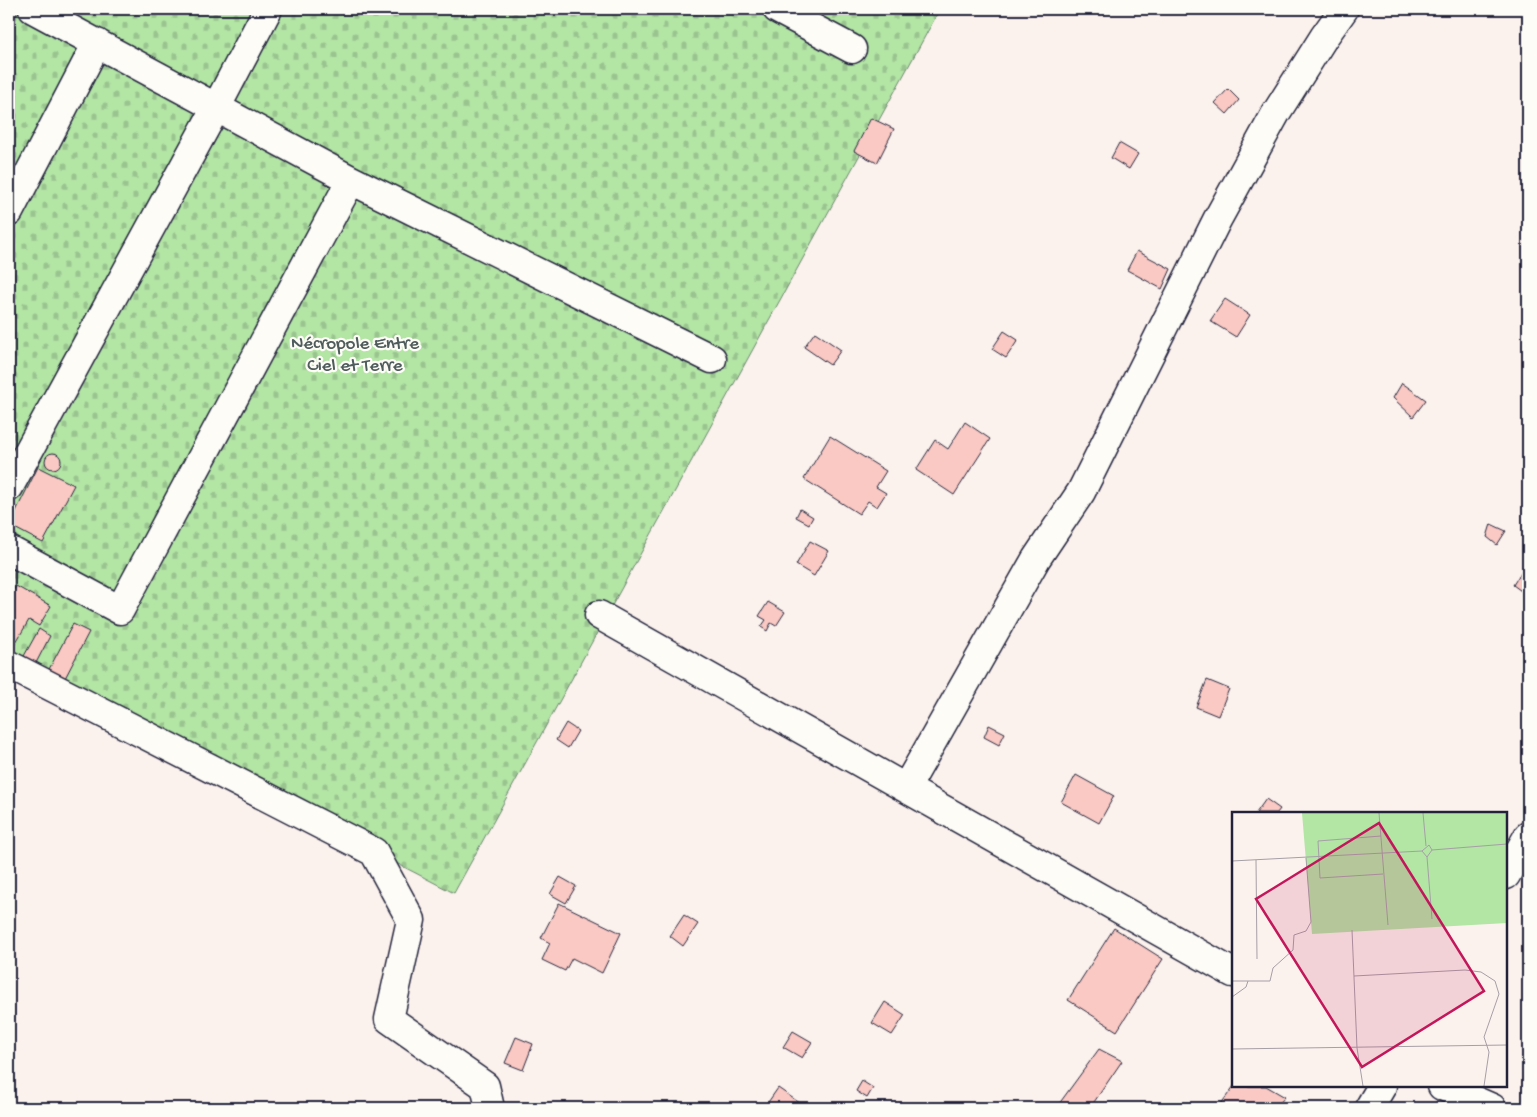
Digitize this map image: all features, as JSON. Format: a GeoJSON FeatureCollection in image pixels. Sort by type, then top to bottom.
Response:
{"type":"FeatureCollection","features":[{"type":"Feature","properties":{"kind":"street"},"geometry":{"type":"LineString","coordinates":[[33,9],[351,180],[712,359]]}},
{"type":"Feature","properties":{"kind":"street"},"geometry":{"type":"LineString","coordinates":[[9,487],[268,9]]}},
{"type":"Feature","properties":{"kind":"street"},"geometry":{"type":"LineString","coordinates":[[777,9],[852,49]]}},
{"type":"Feature","properties":{"kind":"street"},"geometry":{"type":"LineString","coordinates":[[906,788],[1036,558],[1081,492],[1217,220],[1276,113],[1344,9]]}},
{"type":"Feature","properties":{"kind":"street"},"geometry":{"type":"LineString","coordinates":[[9,212],[98,43]]}},
{"type":"Feature","properties":{"kind":"street"},"geometry":{"type":"LineString","coordinates":[[9,550],[120,610],[351,180]]}},
{"type":"Feature","properties":{"kind":"street"},"geometry":{"type":"LineString","coordinates":[[599,615],[1232,972]]}},
{"type":"Feature","properties":{"kind":"street"},"geometry":{"type":"LineString","coordinates":[[9,665],[374,852],[411,920],[389,1019],[485,1086],[490,1108]]}},
{"type":"Feature","properties":{"kind":"street"},"geometry":{"type":"LineString","coordinates":[[1507,872],[1528,836]]}},
{"type":"Feature","properties":{"kind":"street"},"geometry":{"type":"LineString","coordinates":[[1369,1108],[1381,1087]]}},
{"type":"Feature","properties":{"kind":"street"},"geometry":{"type":"LineString","coordinates":[[1444,1087],[1492,1108]]}},
{"type":"Feature","properties":{"kind":"green space","name":"Nécropole Entre Ciel et Terre"},"geometry":{"type":"Polygon","coordinates":[[[9,9],[940,9],[454,893],[9,662],[9,9]]]}},
{"type":"Feature","properties":{"kind":"building"},"geometry":{"type":"Polygon","coordinates":[[[1228,89],[1239,100],[1227,114],[1215,103],[1228,89]]]}},
{"type":"Feature","properties":{"kind":"building"},"geometry":{"type":"Polygon","coordinates":[[[871,118],[894,129],[877,163],[854,151],[871,118]]]}},
{"type":"Feature","properties":{"kind":"building"},"geometry":{"type":"Polygon","coordinates":[[[1119,143],[1138,154],[1129,169],[1111,158],[1119,143]]]}},
{"type":"Feature","properties":{"kind":"building"},"geometry":{"type":"Polygon","coordinates":[[[1137,251],[1171,269],[1162,289],[1127,270],[1137,251]]]}},
{"type":"Feature","properties":{"kind":"building"},"geometry":{"type":"Polygon","coordinates":[[[1225,299],[1250,315],[1236,337],[1210,321],[1225,299]]]}},
{"type":"Feature","properties":{"kind":"building"},"geometry":{"type":"Polygon","coordinates":[[[1004,331],[1018,340],[1006,358],[992,349],[1004,331]]]}},
{"type":"Feature","properties":{"kind":"building"},"geometry":{"type":"Polygon","coordinates":[[[815,332],[841,350],[830,365],[804,347],[815,332]]]}},
{"type":"Feature","properties":{"kind":"building"},"geometry":{"type":"Polygon","coordinates":[[[1402,383],[1426,400],[1413,417],[1393,398],[1402,383]]]}},
{"type":"Feature","properties":{"kind":"building"},"geometry":{"type":"Polygon","coordinates":[[[965,422],[990,439],[954,495],[916,470],[935,440],[948,449],[965,422]]]}},
{"type":"Feature","properties":{"kind":"building"},"geometry":{"type":"Polygon","coordinates":[[[830,436],[886,471],[876,487],[886,493],[877,507],[868,501],[859,514],[804,479],[830,436]]]}},
{"type":"Feature","properties":{"kind":"building"},"geometry":{"type":"Polygon","coordinates":[[[50,453],[56,453],[61,458],[59,467],[50,469],[45,464],[45,458],[50,453]]]}},
{"type":"Feature","properties":{"kind":"building"},"geometry":{"type":"Polygon","coordinates":[[[38,467],[74,485],[43,543],[9,525],[38,467]]]}},
{"type":"Feature","properties":{"kind":"building"},"geometry":{"type":"Polygon","coordinates":[[[800,509],[813,517],[809,524],[796,517],[800,509]]]}},
{"type":"Feature","properties":{"kind":"building"},"geometry":{"type":"Polygon","coordinates":[[[1491,524],[1506,531],[1497,545],[1487,537],[1491,524]]]}},
{"type":"Feature","properties":{"kind":"building"},"geometry":{"type":"Polygon","coordinates":[[[810,541],[829,551],[814,576],[796,565],[810,541]]]}},
{"type":"Feature","properties":{"kind":"building"},"geometry":{"type":"Polygon","coordinates":[[[1528,561],[1528,596],[1513,585],[1528,561]]]}},
{"type":"Feature","properties":{"kind":"building"},"geometry":{"type":"Polygon","coordinates":[[[16,586],[51,606],[39,626],[29,620],[9,654],[9,598],[16,586]]]}},
{"type":"Feature","properties":{"kind":"building"},"geometry":{"type":"Polygon","coordinates":[[[768,602],[785,612],[776,626],[771,623],[767,631],[761,627],[766,620],[759,616],[768,602]]]}},
{"type":"Feature","properties":{"kind":"building"},"geometry":{"type":"Polygon","coordinates":[[[73,624],[89,632],[63,682],[47,673],[73,624]]]}},
{"type":"Feature","properties":{"kind":"building"},"geometry":{"type":"Polygon","coordinates":[[[39,629],[50,636],[36,663],[24,656],[39,629]]]}},
{"type":"Feature","properties":{"kind":"building"},"geometry":{"type":"Polygon","coordinates":[[[1207,680],[1229,689],[1218,716],[1196,707],[1207,680]]]}},
{"type":"Feature","properties":{"kind":"building"},"geometry":{"type":"Polygon","coordinates":[[[566,723],[578,731],[568,748],[556,740],[566,723]]]}},
{"type":"Feature","properties":{"kind":"building"},"geometry":{"type":"Polygon","coordinates":[[[989,725],[1005,733],[999,745],[984,737],[989,725]]]}},
{"type":"Feature","properties":{"kind":"building"},"geometry":{"type":"Polygon","coordinates":[[[1076,775],[1114,796],[1099,823],[1061,802],[1076,775]]]}},
{"type":"Feature","properties":{"kind":"building"},"geometry":{"type":"Polygon","coordinates":[[[1266,799],[1280,809],[1278,812],[1257,812],[1266,799]]]}},
{"type":"Feature","properties":{"kind":"building"},"geometry":{"type":"Polygon","coordinates":[[[560,877],[576,886],[566,903],[550,894],[560,877]]]}},
{"type":"Feature","properties":{"kind":"building"},"geometry":{"type":"Polygon","coordinates":[[[559,903],[621,933],[602,973],[572,958],[565,971],[542,960],[550,943],[541,938],[559,903]]]}},
{"type":"Feature","properties":{"kind":"building"},"geometry":{"type":"Polygon","coordinates":[[[684,915],[698,924],[683,946],[670,936],[684,915]]]}},
{"type":"Feature","properties":{"kind":"building"},"geometry":{"type":"Polygon","coordinates":[[[1114,928],[1163,959],[1117,1031],[1068,1000],[1114,928]]]}},
{"type":"Feature","properties":{"kind":"building"},"geometry":{"type":"Polygon","coordinates":[[[885,1002],[905,1015],[892,1035],[872,1023],[885,1002]]]}},
{"type":"Feature","properties":{"kind":"building"},"geometry":{"type":"Polygon","coordinates":[[[793,1031],[812,1042],[802,1058],[783,1047],[793,1031]]]}},
{"type":"Feature","properties":{"kind":"building"},"geometry":{"type":"Polygon","coordinates":[[[516,1037],[533,1044],[523,1070],[505,1063],[516,1037]]]}},
{"type":"Feature","properties":{"kind":"building"},"geometry":{"type":"Polygon","coordinates":[[[1099,1049],[1122,1061],[1090,1108],[1056,1108],[1099,1049]]]}},
{"type":"Feature","properties":{"kind":"building"},"geometry":{"type":"Polygon","coordinates":[[[862,1081],[873,1088],[867,1098],[856,1091],[862,1081]]]}},
{"type":"Feature","properties":{"kind":"building"},"geometry":{"type":"Polygon","coordinates":[[[1233,1087],[1268,1087],[1285,1097],[1275,1108],[1218,1108],[1233,1087]]]}},
{"type":"Feature","properties":{"kind":"building"},"geometry":{"type":"Polygon","coordinates":[[[778,1088],[807,1108],[764,1108],[778,1088]]]}}]}
